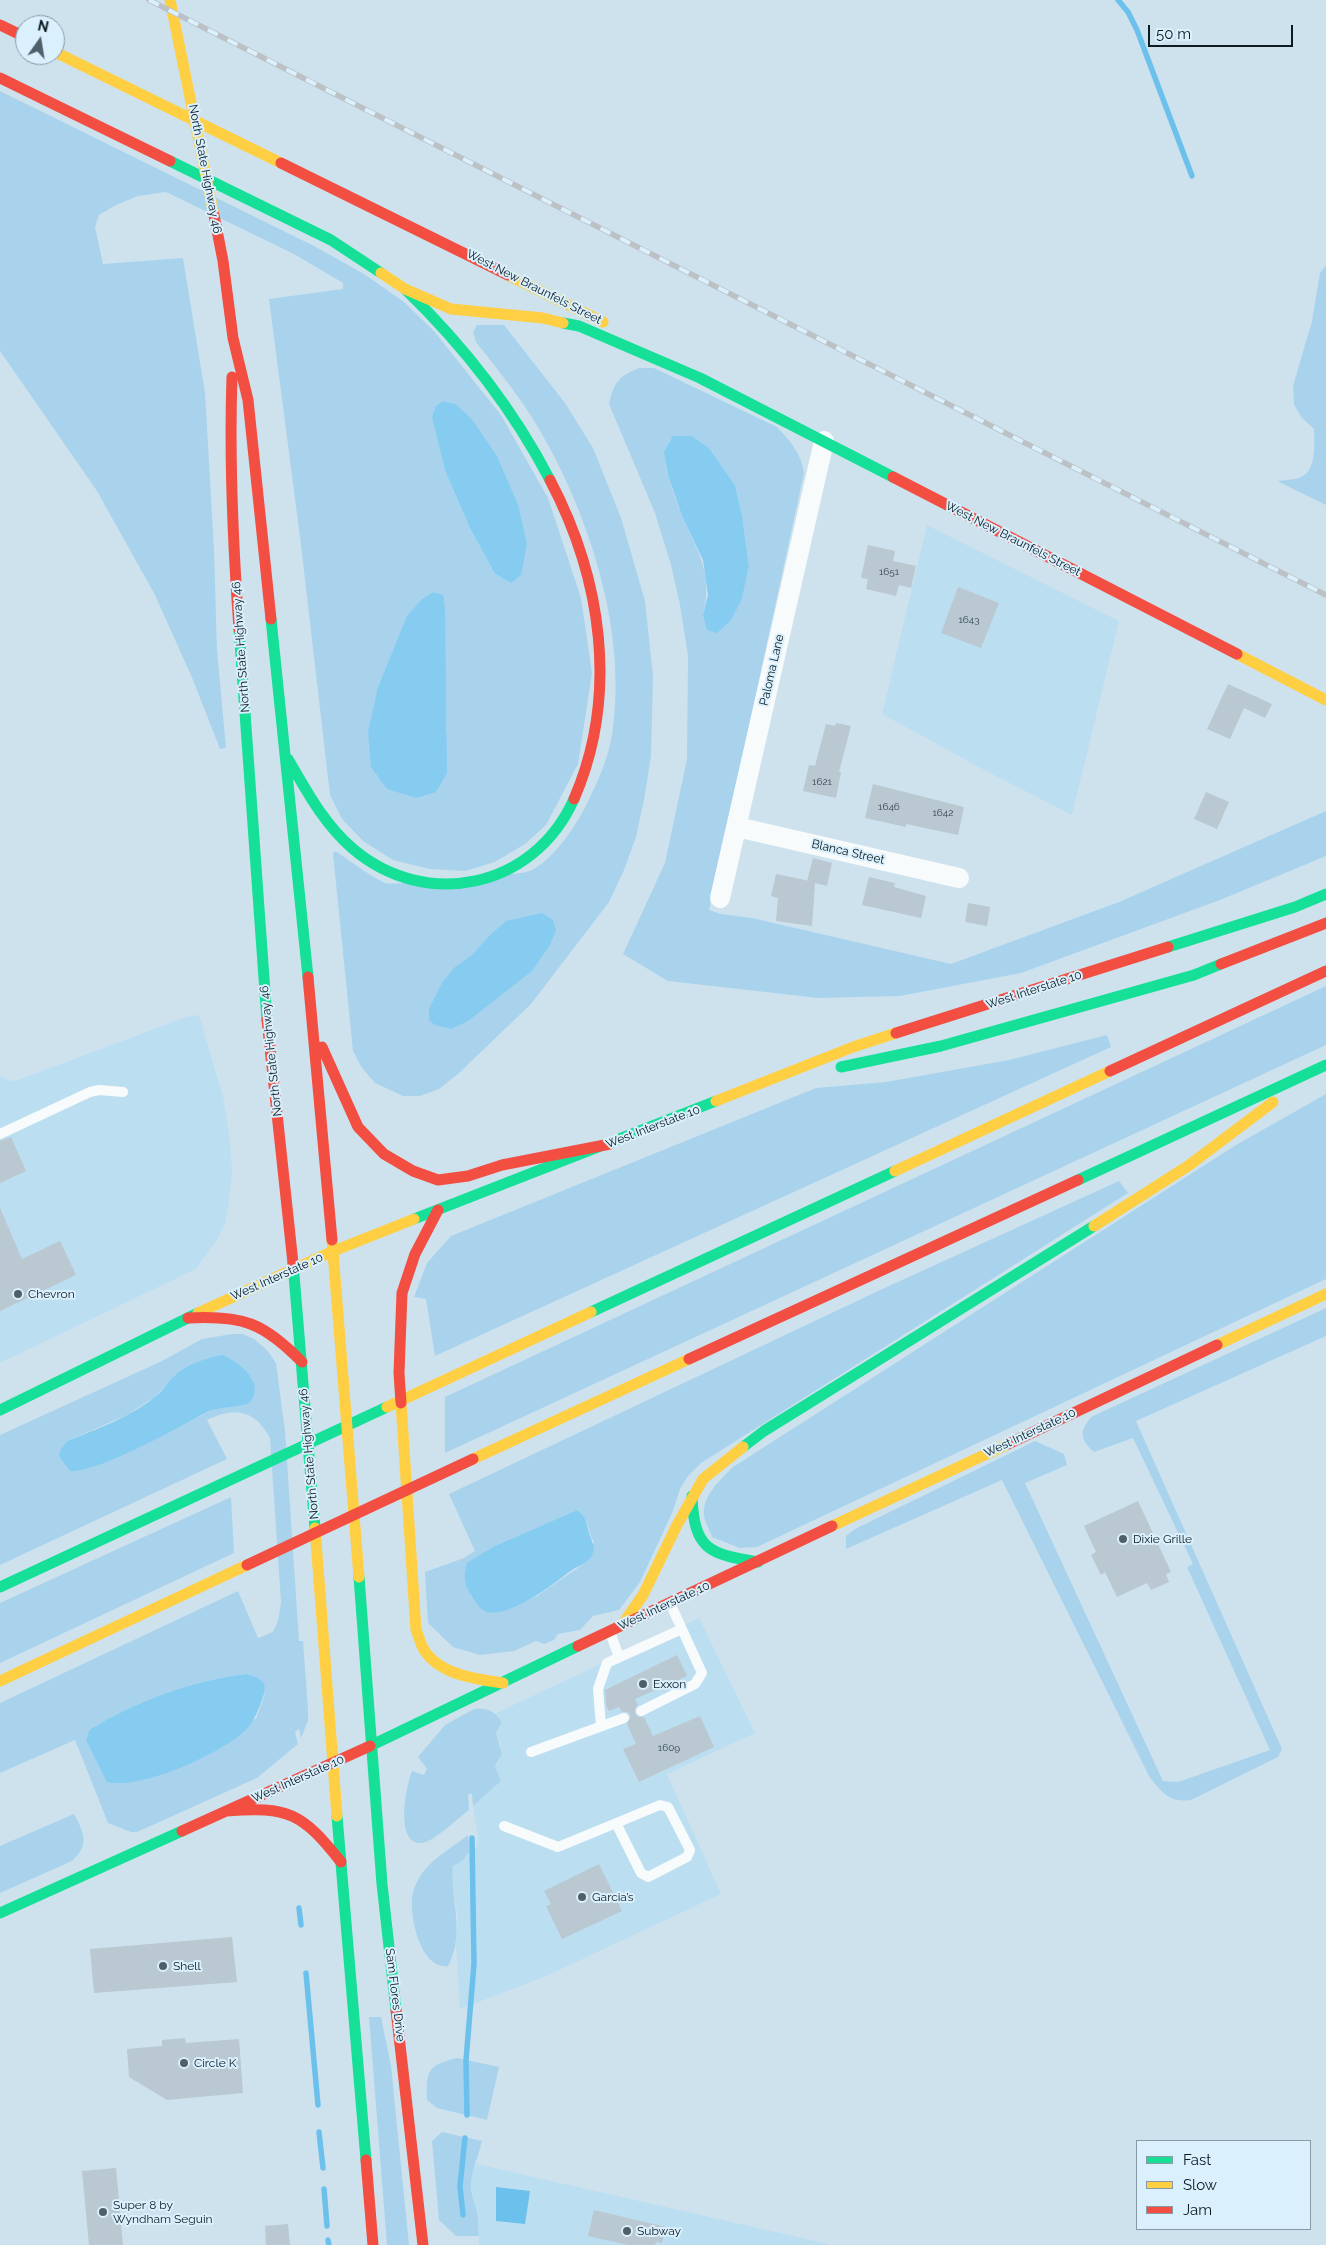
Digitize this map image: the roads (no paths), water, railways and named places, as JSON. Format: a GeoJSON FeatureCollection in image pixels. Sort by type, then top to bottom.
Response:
{"type":"FeatureCollection","features":[{"type":"Feature","properties":{"kind":"main road","name":"North State Highway 46"},"geometry":{"type":"LineString","coordinates":[[170,0],[223,260],[233,338],[248,400],[313,1029],[349,1437],[372,1746]]}},
{"type":"Feature","properties":{"kind":"main road"},"geometry":{"type":"LineString","coordinates":[[0,25],[15,32]]}},
{"type":"Feature","properties":{"kind":"main road","name":"West New Braunfels Street"},"geometry":{"type":"LineString","coordinates":[[65,57],[615,328],[700,378],[1326,700]]}},
{"type":"Feature","properties":{"kind":"main road"},"geometry":{"type":"LineString","coordinates":[[0,78],[331,240],[405,289],[456,339],[488,378],[528,436],[553,482],[576,539],[589,583],[597,622],[601,663],[600,701],[596,739],[588,770],[562,820],[531,856],[495,878],[474,883],[446,886],[396,876],[376,866],[342,840],[323,816],[285,753]]}},
{"type":"Feature","properties":{"kind":"main road","name":"West New Braunfels Street"},"geometry":{"type":"LineString","coordinates":[[405,289],[451,309],[543,318],[579,326],[700,378]]}},
{"type":"Feature","properties":{"kind":"main road","name":"North State Highway 46"},"geometry":{"type":"LineString","coordinates":[[233,338],[230,427],[233,533],[264,991],[294,1269],[334,1762]]}},
{"type":"Feature","properties":{"kind":"main road","name":"West Interstate 10"},"geometry":{"type":"LineString","coordinates":[[0,1410],[251,1287],[332,1252],[853,1047],[1295,907],[1326,894]]}},
{"type":"Feature","properties":{"kind":"main road"},"geometry":{"type":"LineString","coordinates":[[764,1083],[941,1046],[1194,975],[1326,923]]}},
{"type":"Feature","properties":{"kind":"main road"},"geometry":{"type":"LineString","coordinates":[[0,1587],[1326,971]]}},
{"type":"Feature","properties":{"kind":"main road"},"geometry":{"type":"LineString","coordinates":[[313,1029],[358,1127],[384,1154],[413,1171],[438,1180],[468,1176],[502,1165],[610,1144]]}},
{"type":"Feature","properties":{"kind":"main road"},"geometry":{"type":"LineString","coordinates":[[0,1681],[441,1474],[1321,1067]]}},
{"type":"Feature","properties":{"kind":"main road"},"geometry":{"type":"LineString","coordinates":[[622,1625],[643,1595],[692,1496],[703,1480],[723,1461],[764,1431],[1073,1240],[1188,1166],[1321,1067]]}},
{"type":"Feature","properties":{"kind":"main road"},"geometry":{"type":"LineString","coordinates":[[438,1210],[415,1254],[402,1293],[399,1373],[416,1630],[424,1650],[440,1665],[458,1676],[503,1683]]}},
{"type":"Feature","properties":{"kind":"main road","name":"West Interstate 10"},"geometry":{"type":"LineString","coordinates":[[0,1914],[372,1746],[622,1625],[1326,1294]]}},
{"type":"Feature","properties":{"kind":"main road"},"geometry":{"type":"LineString","coordinates":[[188,1318],[217,1316],[240,1318],[271,1332],[302,1362]]}},
{"type":"Feature","properties":{"kind":"main road"},"geometry":{"type":"LineString","coordinates":[[692,1496],[692,1521],[696,1535],[706,1547],[736,1559],[758,1562]]}},
{"type":"Feature","properties":{"kind":"main road","name":"Sam Flores Drive"},"geometry":{"type":"LineString","coordinates":[[372,1746],[382,1884],[423,2245]]}},
{"type":"Feature","properties":{"kind":"main road"},"geometry":{"type":"LineString","coordinates":[[334,1762],[373,2245]]}},
{"type":"Feature","properties":{"kind":"main road"},"geometry":{"type":"LineString","coordinates":[[226,1811],[258,1808],[283,1811],[296,1816],[310,1824],[341,1862]]}},
{"type":"Feature","properties":{"kind":"street","name":"Paloma Lane"},"geometry":{"type":"LineString","coordinates":[[720,898],[824,441]]}},
{"type":"Feature","properties":{"kind":"street","name":"Blanca Street"},"geometry":{"type":"LineString","coordinates":[[736,827],[959,878]]}},
{"type":"Feature","properties":{"kind":"lane"},"geometry":{"type":"LineString","coordinates":[[0,1134],[90,1092],[99,1090],[123,1092]]}},
{"type":"Feature","properties":{"kind":"lane"},"geometry":{"type":"LineString","coordinates":[[640,1710],[695,1684],[702,1673],[670,1603]]}},
{"type":"Feature","properties":{"kind":"lane"},"geometry":{"type":"LineString","coordinates":[[601,1726],[598,1689],[607,1663],[682,1629]]}},
{"type":"Feature","properties":{"kind":"lane"},"geometry":{"type":"LineString","coordinates":[[610,1631],[619,1657]]}},
{"type":"Feature","properties":{"kind":"lane"},"geometry":{"type":"LineString","coordinates":[[531,1752],[624,1718]]}},
{"type":"Feature","properties":{"kind":"lane"},"geometry":{"type":"LineString","coordinates":[[504,1826],[558,1847],[616,1823],[660,1805],[668,1807],[690,1850],[687,1857],[648,1877],[641,1873],[616,1823]]}},
{"type":"Feature","properties":{"kind":"waterway"},"geometry":{"type":"LineString","coordinates":[[1118,0],[1128,12],[1137,30],[1192,176]]}},
{"type":"Feature","properties":{"kind":"waterway"},"geometry":{"type":"LineString","coordinates":[[467,2115],[466,2060],[474,1964],[472,1838]]}},
{"type":"Feature","properties":{"kind":"waterway"},"geometry":{"type":"LineString","coordinates":[[299,1908],[301,1925]]}},
{"type":"Feature","properties":{"kind":"waterway"},"geometry":{"type":"LineString","coordinates":[[306,1973],[318,2105]]}},
{"type":"Feature","properties":{"kind":"waterway"},"geometry":{"type":"LineString","coordinates":[[319,2132],[323,2168]]}},
{"type":"Feature","properties":{"kind":"waterway"},"geometry":{"type":"LineString","coordinates":[[463,2215],[460,2186],[465,2138]]}},
{"type":"Feature","properties":{"kind":"waterway"},"geometry":{"type":"LineString","coordinates":[[324,2189],[327,2226]]}},
{"type":"Feature","properties":{"kind":"waterway"},"geometry":{"type":"LineString","coordinates":[[328,2240],[329,2245]]}},
{"type":"Feature","properties":{"kind":"railway"},"geometry":{"type":"LineString","coordinates":[[149,0],[1326,595]]}},
{"type":"Feature","properties":{"kind":"place","name":"Chevron"},"geometry":{"type":"Point","coordinates":[18,1294]}},
{"type":"Feature","properties":{"kind":"place","name":"Dixie Grille"},"geometry":{"type":"Point","coordinates":[1123,1539]}},
{"type":"Feature","properties":{"kind":"place","name":"Exxon"},"geometry":{"type":"Point","coordinates":[643,1684]}},
{"type":"Feature","properties":{"kind":"place","name":"Garcia’s"},"geometry":{"type":"Point","coordinates":[582,1897]}},
{"type":"Feature","properties":{"kind":"place","name":"Shell"},"geometry":{"type":"Point","coordinates":[163,1966]}},
{"type":"Feature","properties":{"kind":"place","name":"Circle K"},"geometry":{"type":"Point","coordinates":[184,2063]}},
{"type":"Feature","properties":{"kind":"place","name":"Super 8 by Wyndham Seguin"},"geometry":{"type":"Point","coordinates":[103,2212]}},
{"type":"Feature","properties":{"kind":"place","name":"Subway"},"geometry":{"type":"Point","coordinates":[627,2231]}}]}
